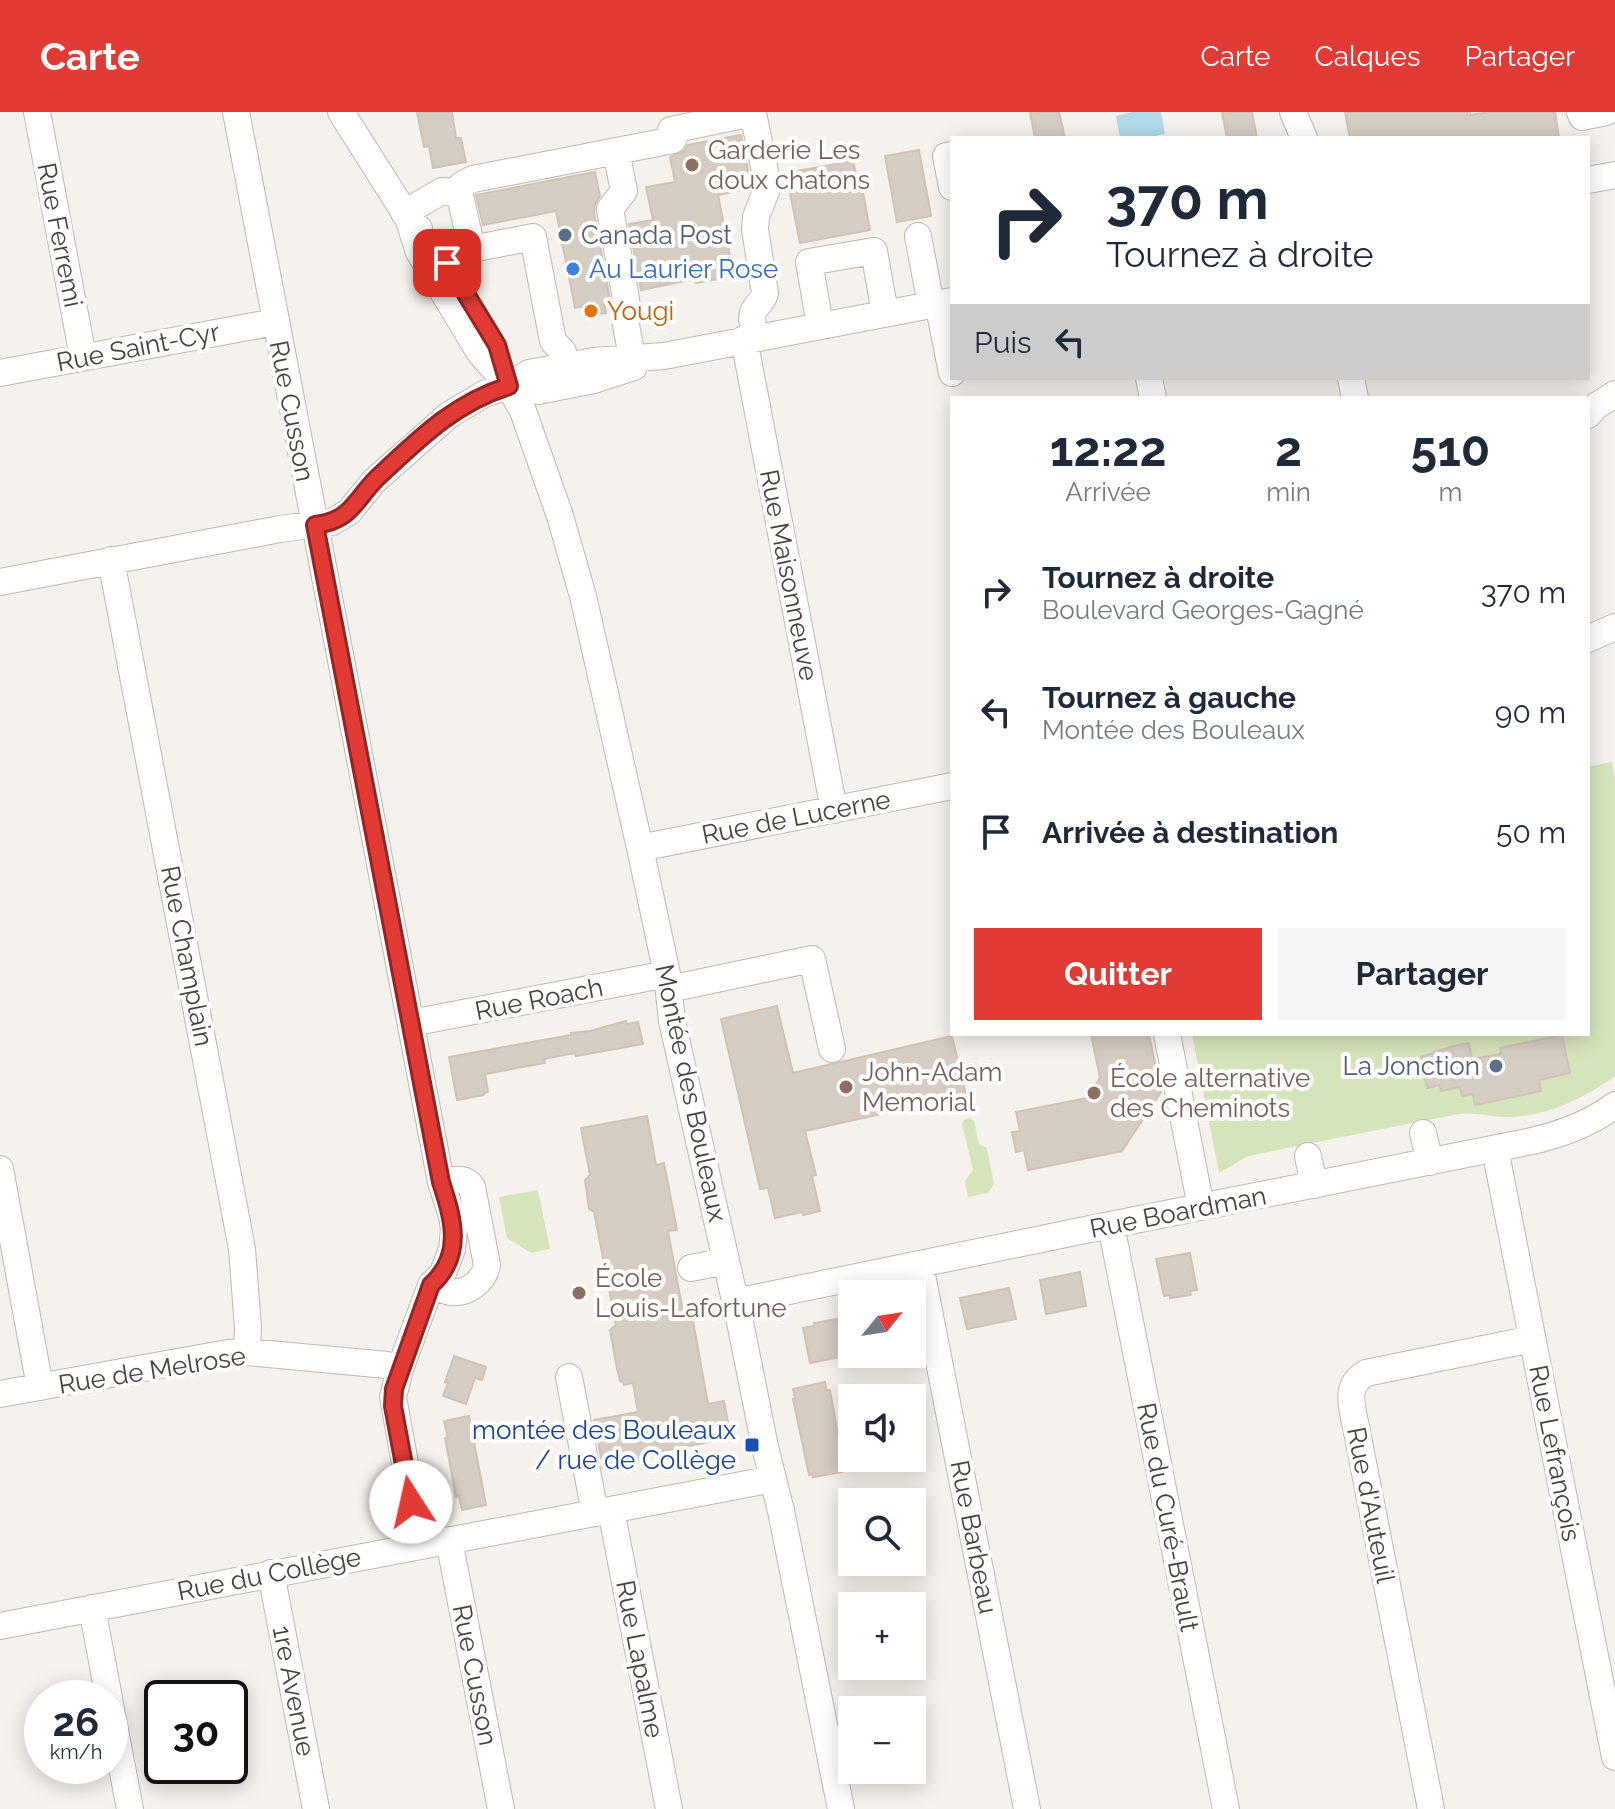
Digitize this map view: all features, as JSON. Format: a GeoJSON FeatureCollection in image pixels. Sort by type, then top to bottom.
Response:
{"type":"FeatureCollection","features":[{"type":"Feature","properties":{"kind":"street","name":"Rue Ferremi"},"geometry":{"type":"LineString","coordinates":[[37,112],[83,357]]}},
{"type":"Feature","properties":{"kind":"street","name":"Rue Cusson"},"geometry":{"type":"LineString","coordinates":[[236,112],[275,322],[306,521],[411,1023],[441,1182],[452,1216],[453,1240],[443,1273],[431,1285],[394,1389],[393,1406],[420,1546]]}},
{"type":"Feature","properties":{"kind":"street","name":"Montée des Bouleaux"},"geometry":{"type":"LineString","coordinates":[[341,112],[406,216],[419,252],[480,353],[509,386]]}},
{"type":"Feature","properties":{"kind":"street"},"geometry":{"type":"LineString","coordinates":[[1293,112],[1303,136]]}},
{"type":"Feature","properties":{"kind":"street"},"geometry":{"type":"LineString","coordinates":[[1580,112],[1582,117],[1606,112]]}},
{"type":"Feature","properties":{"kind":"street"},"geometry":{"type":"LineString","coordinates":[[454,192],[473,179],[673,140],[671,130],[753,113],[768,186],[755,223],[765,293],[754,311],[750,338]]}},
{"type":"Feature","properties":{"kind":"street"},"geometry":{"type":"LineString","coordinates":[[616,151],[624,191],[610,209],[627,306],[625,320],[633,363]]}},
{"type":"Feature","properties":{"kind":"street"},"geometry":{"type":"LineString","coordinates":[[950,155],[946,156],[950,177]]}},
{"type":"Feature","properties":{"kind":"street"},"geometry":{"type":"LineString","coordinates":[[1590,180],[1615,175]]}},
{"type":"Feature","properties":{"kind":"street"},"geometry":{"type":"LineString","coordinates":[[406,216],[442,191],[454,192],[461,200],[472,249]]}},
{"type":"Feature","properties":{"kind":"street","name":"Montée des Bouleaux"},"geometry":{"type":"LineString","coordinates":[[406,216],[436,246],[497,345],[509,386],[524,414],[569,544],[640,848],[668,981],[675,1035],[773,1479],[841,1809]]}},
{"type":"Feature","properties":{"kind":"street"},"geometry":{"type":"LineString","coordinates":[[918,236],[941,303],[950,363]]}},
{"type":"Feature","properties":{"kind":"street"},"geometry":{"type":"LineString","coordinates":[[447,263],[472,249],[533,237],[553,341],[565,355],[568,366]]}},
{"type":"Feature","properties":{"kind":"street"},"geometry":{"type":"LineString","coordinates":[[820,325],[809,262],[874,251],[885,313]]}},
{"type":"Feature","properties":{"kind":"street"},"geometry":{"type":"LineString","coordinates":[[509,386],[538,391],[594,380],[633,363],[664,356],[941,303]]}},
{"type":"Feature","properties":{"kind":"street","name":"Rue Saint-Cyr"},"geometry":{"type":"LineString","coordinates":[[0,373],[275,322]]}},
{"type":"Feature","properties":{"kind":"street","name":"Rue Maisonneuve"},"geometry":{"type":"LineString","coordinates":[[750,338],[834,810]]}},
{"type":"Feature","properties":{"kind":"street"},"geometry":{"type":"LineString","coordinates":[[0,582],[306,521],[332,522],[355,505],[374,481],[449,415],[484,394],[509,386],[529,373],[594,361],[633,363]]}},
{"type":"Feature","properties":{"kind":"street"},"geometry":{"type":"LineString","coordinates":[[1590,413],[1615,394]]}},
{"type":"Feature","properties":{"kind":"street","name":"Rue Champlain"},"geometry":{"type":"LineString","coordinates":[[111,560],[242,1249],[247,1352]]}},
{"type":"Feature","properties":{"kind":"street"},"geometry":{"type":"LineString","coordinates":[[1590,638],[1615,627]]}},
{"type":"Feature","properties":{"kind":"street","name":"Rue de Lucerne"},"geometry":{"type":"LineString","coordinates":[[640,848],[950,786]]}},
{"type":"Feature","properties":{"kind":"street","name":"Rue Roach"},"geometry":{"type":"LineString","coordinates":[[411,1023],[812,959],[832,1049]]}},
{"type":"Feature","properties":{"kind":"street"},"geometry":{"type":"LineString","coordinates":[[1167,1036],[1201,1207]]}},
{"type":"Feature","properties":{"kind":"street","name":"Rue Boardman"},"geometry":{"type":"LineString","coordinates":[[735,1302],[1551,1137],[1615,1105]]}},
{"type":"Feature","properties":{"kind":"street"},"geometry":{"type":"LineString","coordinates":[[1423,1133],[1430,1162]]}},
{"type":"Feature","properties":{"kind":"street","name":"Rue Lefrançois"},"geometry":{"type":"LineString","coordinates":[[1495,1149],[1615,1757]]}},
{"type":"Feature","properties":{"kind":"street"},"geometry":{"type":"LineString","coordinates":[[1308,1156],[1314,1185]]}},
{"type":"Feature","properties":{"kind":"street"},"geometry":{"type":"LineString","coordinates":[[431,1285],[450,1292],[461,1291],[478,1283],[487,1265],[472,1187],[462,1180],[441,1182]]}},
{"type":"Feature","properties":{"kind":"street"},"geometry":{"type":"LineString","coordinates":[[1,1182],[40,1387]]}},
{"type":"Feature","properties":{"kind":"street","name":"Rue du Curé-Brault"},"geometry":{"type":"LineString","coordinates":[[1111,1225],[1226,1809]]}},
{"type":"Feature","properties":{"kind":"street"},"geometry":{"type":"LineString","coordinates":[[804,1288],[806,1279],[822,1268],[942,1242],[966,1241],[973,1254]]}},
{"type":"Feature","properties":{"kind":"street"},"geometry":{"type":"LineString","coordinates":[[691,1268],[726,1261]]}},
{"type":"Feature","properties":{"kind":"street","name":"Rue Barbeau"},"geometry":{"type":"LineString","coordinates":[[920,1265],[1027,1809]]}},
{"type":"Feature","properties":{"kind":"street","name":"Rue d'Auteuil"},"geometry":{"type":"LineString","coordinates":[[1431,1809],[1351,1391],[1358,1377],[1366,1373],[1532,1339]]}},
{"type":"Feature","properties":{"kind":"street","name":"Rue de Melrose"},"geometry":{"type":"LineString","coordinates":[[0,1394],[228,1353],[247,1352],[387,1365],[400,1369]]}},
{"type":"Feature","properties":{"kind":"street","name":"Rue Lapalme"},"geometry":{"type":"LineString","coordinates":[[569,1377],[603,1511],[669,1809]]}},
{"type":"Feature","properties":{"kind":"street","name":"Rue du Collège"},"geometry":{"type":"LineString","coordinates":[[0,1626],[773,1479]]}},
{"type":"Feature","properties":{"kind":"street","name":"Rue Cusson"},"geometry":{"type":"LineString","coordinates":[[449,1540],[501,1809]]}},
{"type":"Feature","properties":{"kind":"street","name":"1re Avenue"},"geometry":{"type":"LineString","coordinates":[[271,1573],[316,1809]]}},
{"type":"Feature","properties":{"kind":"street"},"geometry":{"type":"LineString","coordinates":[[92,1608],[106,1680]]}},
{"type":"Feature","properties":{"kind":"street"},"geometry":{"type":"LineString","coordinates":[[125,1784],[130,1809]]}},
{"type":"Feature","properties":{"kind":"green space"},"geometry":{"type":"Polygon","coordinates":[[[1612,762],[1615,780],[1615,1076],[1576,1100],[1547,1111],[1517,1117],[1464,1114],[1433,1119],[1248,1156],[1219,1173],[1192,1036],[1590,1036],[1590,767],[1612,762]]]}},
{"type":"Feature","properties":{"kind":"green space"},"geometry":{"type":"Polygon","coordinates":[[[970,1118],[974,1121],[979,1144],[987,1148],[994,1184],[988,1193],[968,1197],[965,1181],[973,1170],[962,1124],[970,1118]]]}},
{"type":"Feature","properties":{"kind":"green space"},"geometry":{"type":"Polygon","coordinates":[[[538,1190],[550,1249],[531,1253],[507,1238],[499,1197],[538,1190]]]}},
{"type":"Feature","properties":{"kind":"water"},"geometry":{"type":"Polygon","coordinates":[[[1133,112],[1161,112],[1165,134],[1120,136],[1116,116],[1133,112]]]}},
{"type":"Feature","properties":{"kind":"building"},"geometry":{"type":"Polygon","coordinates":[[[417,112],[452,112],[456,138],[461,138],[466,162],[433,168],[429,146],[424,147],[417,112]]]}},
{"type":"Feature","properties":{"kind":"building"},"geometry":{"type":"Polygon","coordinates":[[[1030,112],[1059,112],[1065,136],[1035,136],[1030,112]]]}},
{"type":"Feature","properties":{"kind":"building"},"geometry":{"type":"Polygon","coordinates":[[[1222,112],[1252,112],[1257,136],[1227,136],[1222,112]]]}},
{"type":"Feature","properties":{"kind":"building"},"geometry":{"type":"Polygon","coordinates":[[[1345,112],[1470,112],[1470,115],[1555,112],[1559,136],[1350,136],[1345,112]]]}},
{"type":"Feature","properties":{"kind":"building"},"geometry":{"type":"Polygon","coordinates":[[[741,135],[750,188],[718,195],[734,276],[696,283],[695,279],[641,290],[629,224],[653,220],[646,187],[675,182],[670,157],[683,152],[688,145],[741,135]]]}},
{"type":"Feature","properties":{"kind":"building"},"geometry":{"type":"Polygon","coordinates":[[[919,150],[931,216],[897,222],[885,156],[919,150]]]}},
{"type":"Feature","properties":{"kind":"building"},"geometry":{"type":"Polygon","coordinates":[[[853,161],[870,230],[800,243],[786,173],[853,161]]]}},
{"type":"Feature","properties":{"kind":"building"},"geometry":{"type":"Polygon","coordinates":[[[595,172],[600,196],[594,212],[610,300],[604,301],[606,313],[586,316],[584,306],[575,308],[556,211],[483,225],[476,195],[595,172]]]}},
{"type":"Feature","properties":{"kind":"building"},"geometry":{"type":"Polygon","coordinates":[[[777,1006],[793,1073],[952,1036],[966,1095],[805,1131],[816,1175],[812,1176],[820,1211],[775,1218],[768,1188],[760,1189],[721,1019],[777,1006]]]}},
{"type":"Feature","properties":{"kind":"building"},"geometry":{"type":"Polygon","coordinates":[[[626,1021],[627,1024],[638,1022],[643,1044],[576,1056],[575,1053],[544,1059],[545,1063],[485,1074],[488,1092],[457,1100],[449,1057],[571,1035],[626,1021]]]}},
{"type":"Feature","properties":{"kind":"building"},"geometry":{"type":"Polygon","coordinates":[[[1091,1036],[1149,1036],[1161,1092],[1122,1151],[1028,1170],[1024,1150],[1016,1152],[1012,1132],[1020,1131],[1016,1112],[1087,1098],[1100,1078],[1091,1036]]]}},
{"type":"Feature","properties":{"kind":"building","name":"La Jonction"},"geometry":{"type":"Polygon","coordinates":[[[1562,1036],[1570,1073],[1539,1080],[1541,1091],[1475,1105],[1473,1094],[1462,1096],[1460,1087],[1441,1091],[1440,1085],[1427,1088],[1421,1057],[1469,1043],[1472,1059],[1501,1054],[1500,1048],[1562,1036]]]}},
{"type":"Feature","properties":{"kind":"building"},"geometry":{"type":"Polygon","coordinates":[[[647,1116],[656,1165],[664,1163],[677,1230],[668,1231],[683,1312],[691,1310],[708,1404],[724,1401],[731,1438],[646,1454],[647,1459],[603,1468],[594,1420],[638,1412],[633,1383],[624,1385],[617,1369],[610,1330],[616,1325],[594,1212],[589,1209],[585,1180],[590,1175],[581,1128],[647,1116]]]}},
{"type":"Feature","properties":{"kind":"building"},"geometry":{"type":"Polygon","coordinates":[[[1190,1253],[1197,1290],[1190,1291],[1191,1295],[1164,1296],[1156,1259],[1190,1253]]]}},
{"type":"Feature","properties":{"kind":"building"},"geometry":{"type":"Polygon","coordinates":[[[1080,1272],[1086,1306],[1046,1314],[1040,1280],[1080,1272]]]}},
{"type":"Feature","properties":{"kind":"building"},"geometry":{"type":"Polygon","coordinates":[[[1009,1288],[1016,1319],[967,1329],[960,1298],[1009,1288]]]}},
{"type":"Feature","properties":{"kind":"building"},"geometry":{"type":"Polygon","coordinates":[[[837,1319],[838,1357],[810,1363],[803,1328],[814,1326],[814,1323],[837,1319]]]}},
{"type":"Feature","properties":{"kind":"building"},"geometry":{"type":"Polygon","coordinates":[[[454,1356],[486,1367],[482,1380],[475,1378],[466,1404],[443,1396],[454,1356]]]}},
{"type":"Feature","properties":{"kind":"building"},"geometry":{"type":"Polygon","coordinates":[[[825,1382],[827,1391],[830,1390],[838,1435],[838,1472],[842,1472],[809,1475],[793,1389],[825,1382]]]}},
{"type":"Feature","properties":{"kind":"building"},"geometry":{"type":"Polygon","coordinates":[[[469,1416],[486,1505],[462,1510],[459,1496],[456,1497],[444,1421],[469,1416]]]}},
{"type":"Feature","properties":{"kind":"place","name":"Garderie Les doux chatons"},"geometry":{"type":"Point","coordinates":[692,165]}},
{"type":"Feature","properties":{"kind":"place","name":"Canada Post"},"geometry":{"type":"Point","coordinates":[565,235]}},
{"type":"Feature","properties":{"kind":"place","name":"Au Laurier Rose"},"geometry":{"type":"Point","coordinates":[573,269]}},
{"type":"Feature","properties":{"kind":"place","name":"Yougi"},"geometry":{"type":"Point","coordinates":[591,311]}},
{"type":"Feature","properties":{"kind":"place","name":"La Jonction"},"geometry":{"type":"Point","coordinates":[1496,1066]}},
{"type":"Feature","properties":{"kind":"place","name":"John-Adam Memorial"},"geometry":{"type":"Point","coordinates":[846,1087]}},
{"type":"Feature","properties":{"kind":"place","name":"École alternative des Cheminots"},"geometry":{"type":"Point","coordinates":[1094,1093]}},
{"type":"Feature","properties":{"kind":"place","name":"École Louis-Lafortune"},"geometry":{"type":"Point","coordinates":[579,1293]}},
{"type":"Feature","properties":{"kind":"place","name":"montée des Bouleaux / rue de Collège"},"geometry":{"type":"Point","coordinates":[752,1445]}},
{"type":"Feature","properties":{"kind":"route"},"geometry":{"type":"LineString","coordinates":[[411,1502],[393,1406],[394,1389],[431,1285],[443,1273],[449,1259],[454,1229],[441,1182],[315,525],[332,522],[349,512],[374,481],[459,407],[509,386],[497,345],[447,263]]}}]}
